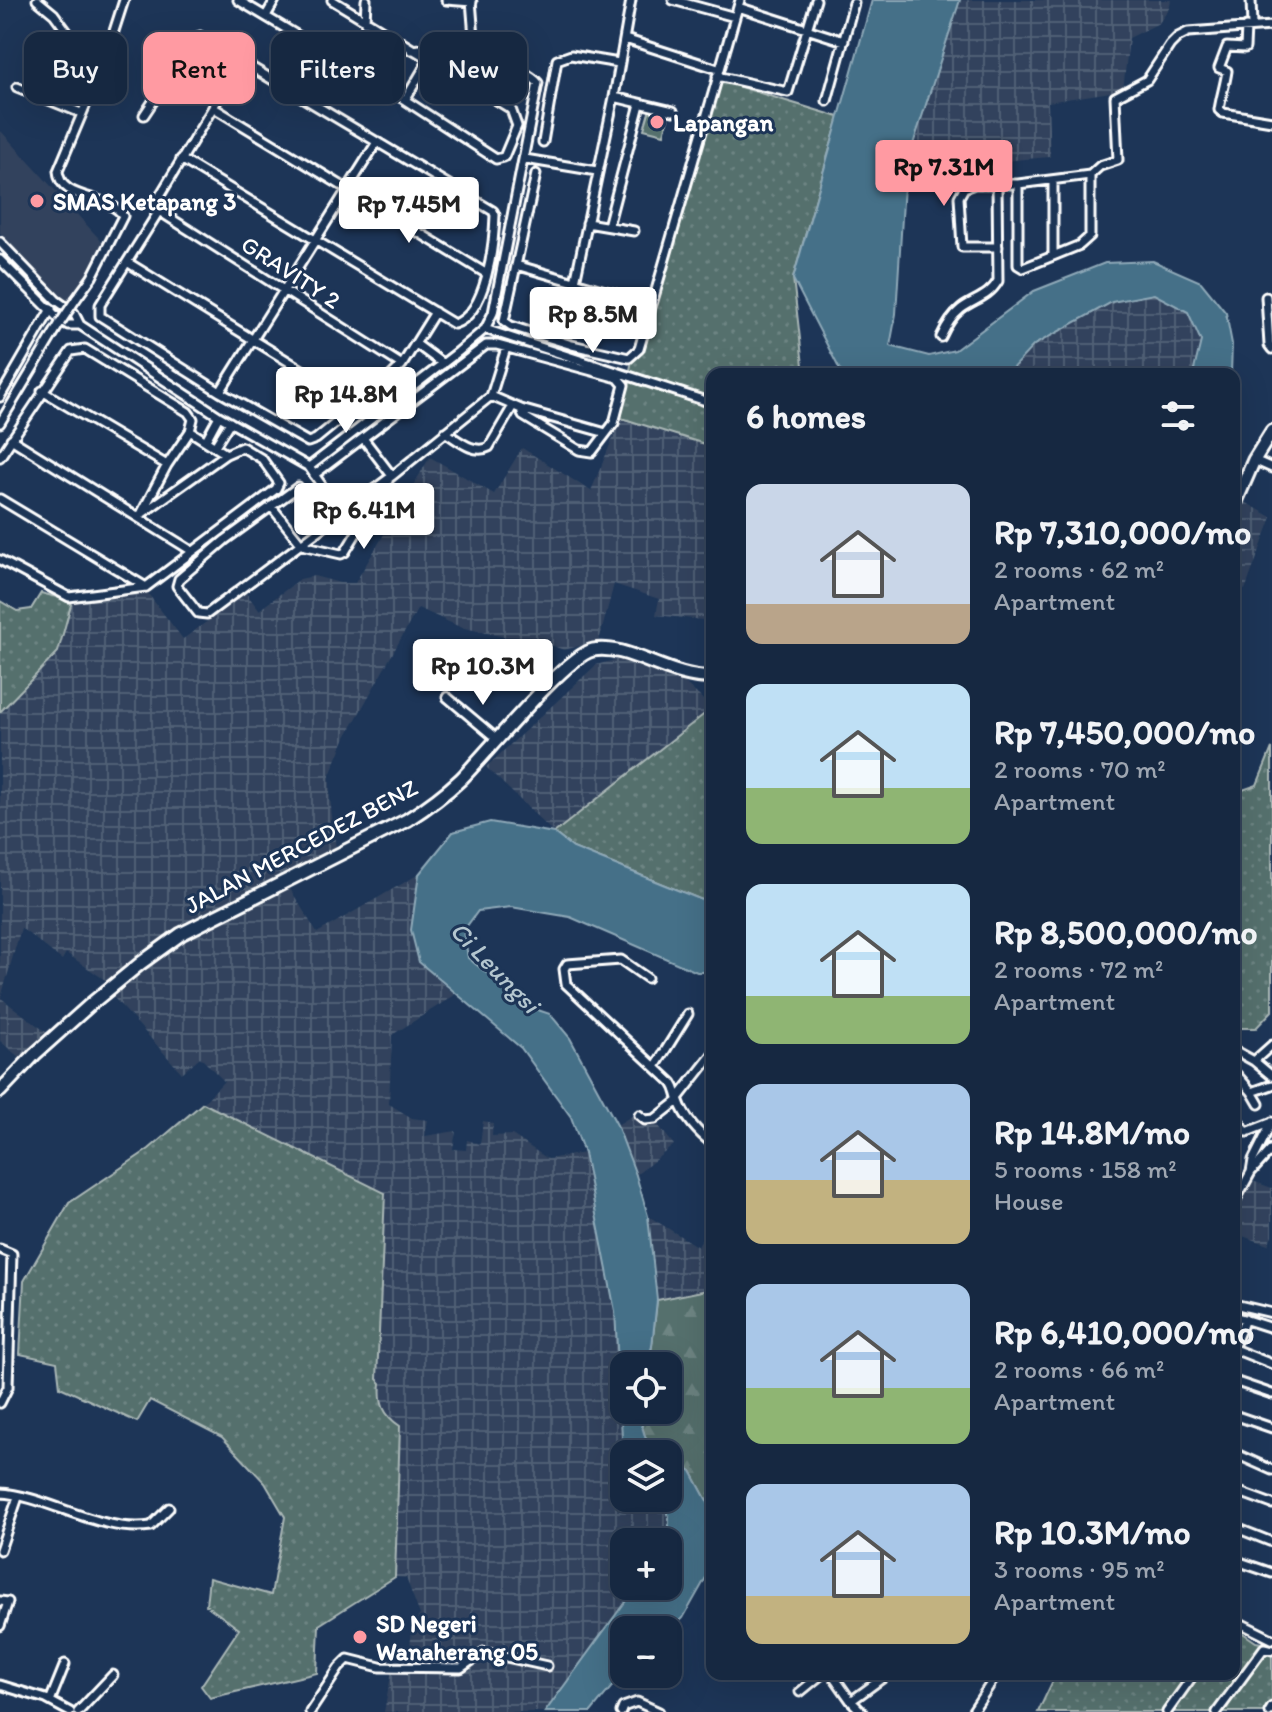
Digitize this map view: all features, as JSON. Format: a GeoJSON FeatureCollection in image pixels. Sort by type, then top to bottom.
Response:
{"type":"FeatureCollection","features":[{"type":"Feature","properties":{"kind":"main road"},"geometry":{"type":"LineString","coordinates":[[1240,492],[1270,433]]}},
{"type":"Feature","properties":{"kind":"main road","name":"JALAN MERCEDEZ BENZ"},"geometry":{"type":"LineString","coordinates":[[0,1091],[80,1013],[151,955],[211,918],[407,820],[446,792],[551,682],[581,655],[590,650],[612,650],[687,676],[706,677]]}},
{"type":"Feature","properties":{"kind":"street"},"geometry":{"type":"LineString","coordinates":[[37,0],[54,14],[67,32]]}},
{"type":"Feature","properties":{"kind":"street"},"geometry":{"type":"LineString","coordinates":[[114,32],[124,0]]}},
{"type":"Feature","properties":{"kind":"street"},"geometry":{"type":"LineString","coordinates":[[238,0],[405,100],[496,159],[504,157],[516,130],[514,113],[501,104]]}},
{"type":"Feature","properties":{"kind":"street"},"geometry":{"type":"LineString","coordinates":[[266,16],[275,0]]}},
{"type":"Feature","properties":{"kind":"street"},"geometry":{"type":"LineString","coordinates":[[332,0],[420,56]]}},
{"type":"Feature","properties":{"kind":"street"},"geometry":{"type":"LineString","coordinates":[[365,22],[366,0]]}},
{"type":"Feature","properties":{"kind":"street"},"geometry":{"type":"LineString","coordinates":[[446,0],[472,1],[474,32]]}},
{"type":"Feature","properties":{"kind":"street"},"geometry":{"type":"LineString","coordinates":[[575,282],[631,0]]}},
{"type":"Feature","properties":{"kind":"street"},"geometry":{"type":"LineString","coordinates":[[673,0],[735,17]]}},
{"type":"Feature","properties":{"kind":"street"},"geometry":{"type":"LineString","coordinates":[[625,39],[718,72],[788,92],[816,0]]}},
{"type":"Feature","properties":{"kind":"street"},"geometry":{"type":"LineString","coordinates":[[1251,0],[1245,48],[1227,47],[1219,68],[1227,71],[1221,92],[1221,112],[1272,121]]}},
{"type":"Feature","properties":{"kind":"street"},"geometry":{"type":"LineString","coordinates":[[536,174],[504,321],[572,345],[629,358],[639,349],[739,3],[844,41]]}},
{"type":"Feature","properties":{"kind":"street"},"geometry":{"type":"LineString","coordinates":[[827,101],[854,3]]}},
{"type":"Feature","properties":{"kind":"street"},"geometry":{"type":"LineString","coordinates":[[998,247],[962,247],[960,195],[967,186],[1018,184],[1090,175],[1100,166],[1118,160],[1115,97],[1147,80],[1178,37],[1188,32],[1272,26]]}},
{"type":"Feature","properties":{"kind":"street"},"geometry":{"type":"LineString","coordinates":[[411,50],[420,49]]}},
{"type":"Feature","properties":{"kind":"street"},"geometry":{"type":"LineString","coordinates":[[543,142],[557,60],[571,55],[619,63]]}},
{"type":"Feature","properties":{"kind":"street"},"geometry":{"type":"LineString","coordinates":[[181,159],[435,312],[458,323],[475,305],[487,274],[495,213],[255,69]]}},
{"type":"Feature","properties":{"kind":"street"},"geometry":{"type":"LineString","coordinates":[[405,100],[420,75]]}},
{"type":"Feature","properties":{"kind":"street"},"geometry":{"type":"LineString","coordinates":[[309,467],[485,329],[493,313],[538,83],[527,75]]}},
{"type":"Feature","properties":{"kind":"street"},"geometry":{"type":"LineString","coordinates":[[17,87],[81,113]]}},
{"type":"Feature","properties":{"kind":"street"},"geometry":{"type":"LineString","coordinates":[[614,97],[673,111]]}},
{"type":"Feature","properties":{"kind":"street"},"geometry":{"type":"LineString","coordinates":[[0,423],[60,323],[92,277],[123,216],[108,203],[73,192],[59,178],[59,169],[85,104]]}},
{"type":"Feature","properties":{"kind":"street"},"geometry":{"type":"LineString","coordinates":[[144,115],[151,104]]}},
{"type":"Feature","properties":{"kind":"street"},"geometry":{"type":"LineString","coordinates":[[216,104],[157,200],[159,211],[100,305],[100,316],[220,392],[308,442],[359,405],[402,365],[435,312]]}},
{"type":"Feature","properties":{"kind":"street"},"geometry":{"type":"LineString","coordinates":[[608,226],[640,104]]}},
{"type":"Feature","properties":{"kind":"street"},"geometry":{"type":"LineString","coordinates":[[214,108],[487,274]]}},
{"type":"Feature","properties":{"kind":"street"},"geometry":{"type":"LineString","coordinates":[[220,392],[377,142]]}},
{"type":"Feature","properties":{"kind":"street"},"geometry":{"type":"LineString","coordinates":[[525,159],[597,171]]}},
{"type":"Feature","properties":{"kind":"street"},"geometry":{"type":"LineString","coordinates":[[1018,184],[1018,265],[1023,268],[1080,245],[1090,236],[1090,175]]}},
{"type":"Feature","properties":{"kind":"street"},"geometry":{"type":"LineString","coordinates":[[1053,180],[1053,256]]}},
{"type":"Feature","properties":{"kind":"street"},"geometry":{"type":"LineString","coordinates":[[941,337],[948,322],[959,310],[979,300],[998,281],[997,185]]}},
{"type":"Feature","properties":{"kind":"street","name":"GRAVITY 2"},"geometry":{"type":"LineString","coordinates":[[159,211],[402,365]]}},
{"type":"Feature","properties":{"kind":"street"},"geometry":{"type":"LineString","coordinates":[[587,223],[634,231]]}},
{"type":"Feature","properties":{"kind":"street"},"geometry":{"type":"LineString","coordinates":[[0,242],[56,300],[74,313],[80,325],[219,416],[309,467],[341,514]]}},
{"type":"Feature","properties":{"kind":"street"},"geometry":{"type":"LineString","coordinates":[[0,260],[50,311],[68,325],[80,325]]}},
{"type":"Feature","properties":{"kind":"street"},"geometry":{"type":"LineString","coordinates":[[127,262],[359,405]]}},
{"type":"Feature","properties":{"kind":"street"},"geometry":{"type":"LineString","coordinates":[[516,265],[650,304]]}},
{"type":"Feature","properties":{"kind":"street"},"geometry":{"type":"LineString","coordinates":[[1266,297],[1269,345],[1272,349]]}},
{"type":"Feature","properties":{"kind":"street"},"geometry":{"type":"LineString","coordinates":[[0,397],[56,300]]}},
{"type":"Feature","properties":{"kind":"street"},"geometry":{"type":"LineString","coordinates":[[485,329],[706,401]]}},
{"type":"Feature","properties":{"kind":"street"},"geometry":{"type":"LineString","coordinates":[[416,344],[443,364]]}},
{"type":"Feature","properties":{"kind":"street"},"geometry":{"type":"LineString","coordinates":[[314,475],[486,345],[622,380],[624,385],[614,423],[592,452],[584,451],[523,416],[517,407]]}},
{"type":"Feature","properties":{"kind":"street"},"geometry":{"type":"LineString","coordinates":[[298,487],[177,581],[177,586],[198,613],[207,614],[302,545],[391,478],[491,396],[506,348]]}},
{"type":"Feature","properties":{"kind":"street"},"geometry":{"type":"LineString","coordinates":[[0,457],[71,351],[85,349],[188,412],[193,419],[190,431],[167,465],[141,515]]}},
{"type":"Feature","properties":{"kind":"street"},"geometry":{"type":"LineString","coordinates":[[42,391],[167,465]]}},
{"type":"Feature","properties":{"kind":"street"},"geometry":{"type":"LineString","coordinates":[[491,396],[517,407],[606,433]]}},
{"type":"Feature","properties":{"kind":"street"},"geometry":{"type":"LineString","coordinates":[[445,432],[481,451],[489,447],[517,407]]}},
{"type":"Feature","properties":{"kind":"street"},"geometry":{"type":"LineString","coordinates":[[206,440],[219,416]]}},
{"type":"Feature","properties":{"kind":"street"},"geometry":{"type":"LineString","coordinates":[[215,446],[230,422]]}},
{"type":"Feature","properties":{"kind":"street"},"geometry":{"type":"LineString","coordinates":[[190,431],[226,454]]}},
{"type":"Feature","properties":{"kind":"street"},"geometry":{"type":"LineString","coordinates":[[363,438],[391,478]]}},
{"type":"Feature","properties":{"kind":"street"},"geometry":{"type":"LineString","coordinates":[[11,439],[141,515],[192,551]]}},
{"type":"Feature","properties":{"kind":"street"},"geometry":{"type":"LineString","coordinates":[[0,560],[69,597],[146,587],[279,483],[262,459],[245,448],[226,454],[141,515]]}},
{"type":"Feature","properties":{"kind":"street"},"geometry":{"type":"LineString","coordinates":[[1254,460],[1272,468]]}},
{"type":"Feature","properties":{"kind":"street"},"geometry":{"type":"LineString","coordinates":[[271,506],[302,545],[343,554],[391,478]]}},
{"type":"Feature","properties":{"kind":"street"},"geometry":{"type":"LineString","coordinates":[[0,499],[146,587]]}},
{"type":"Feature","properties":{"kind":"street"},"geometry":{"type":"LineString","coordinates":[[447,697],[498,740]]}},
{"type":"Feature","properties":{"kind":"street"},"geometry":{"type":"LineString","coordinates":[[647,978],[626,962],[617,960],[567,964],[564,969],[566,984],[672,1083],[678,1099],[699,1133],[706,1138]]}},
{"type":"Feature","properties":{"kind":"street"},"geometry":{"type":"LineString","coordinates":[[655,1067],[688,1014]]}},
{"type":"Feature","properties":{"kind":"street"},"geometry":{"type":"LineString","coordinates":[[1240,1072],[1272,1045]]}},
{"type":"Feature","properties":{"kind":"street"},"geometry":{"type":"LineString","coordinates":[[1240,1054],[1272,1076]]}},
{"type":"Feature","properties":{"kind":"street"},"geometry":{"type":"LineString","coordinates":[[639,1115],[645,1120],[653,1120],[678,1099],[706,1063]]}},
{"type":"Feature","properties":{"kind":"street"},"geometry":{"type":"LineString","coordinates":[[1240,1081],[1259,1104]]}},
{"type":"Feature","properties":{"kind":"street"},"geometry":{"type":"LineString","coordinates":[[1252,1092],[1272,1085]]}},
{"type":"Feature","properties":{"kind":"street"},"geometry":{"type":"LineString","coordinates":[[1240,1124],[1247,1132],[1272,1122]]}},
{"type":"Feature","properties":{"kind":"street"},"geometry":{"type":"LineString","coordinates":[[1251,1172],[1253,1160],[1272,1122]]}},
{"type":"Feature","properties":{"kind":"street"},"geometry":{"type":"LineString","coordinates":[[1240,1192],[1251,1172],[1272,1149]]}},
{"type":"Feature","properties":{"kind":"street"},"geometry":{"type":"LineString","coordinates":[[0,1249],[12,1254],[4,1348],[8,1392],[0,1403]]}},
{"type":"Feature","properties":{"kind":"street"},"geometry":{"type":"LineString","coordinates":[[1240,1305],[1272,1313]]}},
{"type":"Feature","properties":{"kind":"street"},"geometry":{"type":"LineString","coordinates":[[1240,1318],[1272,1328]]}},
{"type":"Feature","properties":{"kind":"street"},"geometry":{"type":"LineString","coordinates":[[1240,1332],[1245,1319]]}},
{"type":"Feature","properties":{"kind":"street"},"geometry":{"type":"LineString","coordinates":[[1240,1350],[1272,1364]]}},
{"type":"Feature","properties":{"kind":"street"},"geometry":{"type":"LineString","coordinates":[[1240,1383],[1272,1394]]}},
{"type":"Feature","properties":{"kind":"street"},"geometry":{"type":"LineString","coordinates":[[1240,1417],[1272,1428]]}},
{"type":"Feature","properties":{"kind":"street"},"geometry":{"type":"LineString","coordinates":[[1240,1456],[1272,1470]]}},
{"type":"Feature","properties":{"kind":"street"},"geometry":{"type":"LineString","coordinates":[[1240,1492],[1272,1504]]}},
{"type":"Feature","properties":{"kind":"street"},"geometry":{"type":"LineString","coordinates":[[0,1493],[82,1516],[141,1527],[151,1526],[169,1508]]}},
{"type":"Feature","properties":{"kind":"street"},"geometry":{"type":"LineString","coordinates":[[0,1550],[18,1497]]}},
{"type":"Feature","properties":{"kind":"street"},"geometry":{"type":"LineString","coordinates":[[1240,1529],[1272,1542]]}},
{"type":"Feature","properties":{"kind":"street"},"geometry":{"type":"LineString","coordinates":[[1240,1562],[1272,1573]]}},
{"type":"Feature","properties":{"kind":"street"},"geometry":{"type":"LineString","coordinates":[[0,1601],[8,1602],[0,1626]]}},
{"type":"Feature","properties":{"kind":"street"},"geometry":{"type":"LineString","coordinates":[[1217,1712],[1268,1649],[1268,1638],[1240,1623]]}},
{"type":"Feature","properties":{"kind":"street"},"geometry":{"type":"LineString","coordinates":[[310,1712],[348,1659],[385,1667],[461,1668],[480,1652],[486,1652],[547,1666]]}},
{"type":"Feature","properties":{"kind":"street"},"geometry":{"type":"LineString","coordinates":[[50,1701],[65,1664]]}},
{"type":"Feature","properties":{"kind":"street"},"geometry":{"type":"LineString","coordinates":[[78,1712],[113,1675]]}},
{"type":"Feature","properties":{"kind":"street"},"geometry":{"type":"LineString","coordinates":[[800,1692],[815,1680]]}},
{"type":"Feature","properties":{"kind":"street"},"geometry":{"type":"LineString","coordinates":[[836,1680],[862,1712]]}},
{"type":"Feature","properties":{"kind":"street"},"geometry":{"type":"LineString","coordinates":[[851,1701],[880,1680]]}},
{"type":"Feature","properties":{"kind":"street"},"geometry":{"type":"LineString","coordinates":[[972,1712],[993,1680]]}},
{"type":"Feature","properties":{"kind":"street"},"geometry":{"type":"LineString","coordinates":[[1167,1712],[1190,1680]]}},
{"type":"Feature","properties":{"kind":"street"},"geometry":{"type":"LineString","coordinates":[[0,1685],[50,1701],[70,1712]]}},
{"type":"Feature","properties":{"kind":"street"},"geometry":{"type":"LineString","coordinates":[[621,1712],[630,1703],[637,1702],[659,1712]]}},
{"type":"Feature","properties":{"kind":"shaded area"},"geometry":{"type":"Polygon","coordinates":[[[872,0],[960,0],[905,169],[896,314],[890,346],[929,356],[955,350],[1034,291],[1105,263],[1153,261],[1201,282],[1226,313],[1232,344],[1231,368],[1194,368],[1201,341],[1188,312],[1154,294],[1112,302],[1034,345],[1013,368],[839,368],[793,279],[872,0]]]}},
{"type":"Feature","properties":{"kind":"shaded area"},"geometry":{"type":"Polygon","coordinates":[[[960,0],[1171,0],[1159,23],[1129,38],[1123,90],[1048,102],[1050,157],[905,169],[960,0]]]}},
{"type":"Feature","properties":{"kind":"shaded area"},"geometry":{"type":"Polygon","coordinates":[[[0,130],[105,245],[67,304],[0,233],[0,130]]]}},
{"type":"Feature","properties":{"kind":"shaded area"},"geometry":{"type":"Polygon","coordinates":[[[1154,294],[1188,312],[1201,341],[1194,368],[1013,368],[1034,345],[1112,302],[1154,294]]]}},
{"type":"Feature","properties":{"kind":"shaded area"},"geometry":{"type":"Polygon","coordinates":[[[621,418],[706,444],[706,619],[656,615],[659,599],[614,584],[599,641],[564,650],[528,637],[505,637],[460,627],[418,608],[346,737],[330,775],[337,859],[289,887],[317,933],[419,874],[411,930],[419,962],[455,995],[392,1035],[389,1104],[412,1118],[428,1120],[425,1136],[456,1131],[453,1149],[466,1150],[467,1140],[480,1144],[483,1121],[493,1123],[492,1136],[512,1135],[548,1159],[584,1153],[615,1311],[617,1352],[610,1352],[610,1424],[620,1424],[621,1440],[610,1440],[610,1512],[667,1512],[669,1528],[610,1528],[610,1600],[626,1600],[614,1616],[610,1616],[610,1622],[545,1712],[384,1712],[392,1670],[407,1669],[413,1623],[420,1615],[406,1578],[395,1577],[400,1426],[387,1417],[380,1395],[381,1383],[377,1379],[385,1193],[203,1103],[224,1081],[200,1057],[182,1073],[105,988],[108,982],[66,953],[62,960],[21,928],[1,998],[50,1035],[21,1059],[0,1041],[0,712],[58,652],[72,601],[149,588],[149,595],[183,639],[246,593],[259,610],[300,579],[314,576],[340,583],[355,583],[430,457],[494,494],[522,448],[591,491],[621,418]]]}},
{"type":"Feature","properties":{"kind":"shaded area"},"geometry":{"type":"Polygon","coordinates":[[[1240,481],[1249,486],[1243,501],[1272,517],[1245,590],[1240,588],[1240,481]]]}},
{"type":"Feature","properties":{"kind":"shaded area"},"geometry":{"type":"Polygon","coordinates":[[[622,658],[683,681],[706,702],[706,713],[554,833],[486,767],[596,665],[622,658]]]}},
{"type":"Feature","properties":{"kind":"shaded area"},"geometry":{"type":"Polygon","coordinates":[[[490,822],[554,833],[573,848],[706,902],[706,972],[697,972],[570,917],[511,907],[478,911],[464,930],[468,958],[529,1007],[550,1014],[570,1038],[617,1125],[648,1216],[657,1300],[650,1352],[617,1352],[615,1311],[584,1153],[571,1117],[521,1048],[419,962],[411,930],[419,874],[453,832],[490,822]]]}},
{"type":"Feature","properties":{"kind":"shaded area"},"geometry":{"type":"Polygon","coordinates":[[[635,1114],[642,1121],[650,1115],[674,1145],[636,1175],[617,1125],[635,1114]]]}},
{"type":"Feature","properties":{"kind":"shaded area"},"geometry":{"type":"Polygon","coordinates":[[[1247,1179],[1272,1188],[1272,1235],[1268,1245],[1240,1235],[1240,1197],[1247,1179]]]}},
{"type":"Feature","properties":{"kind":"shaded area"},"geometry":{"type":"Polygon","coordinates":[[[648,1216],[698,1247],[706,1231],[706,1290],[657,1300],[648,1216]]]}},
{"type":"Feature","properties":{"kind":"shaded area"},"geometry":{"type":"Polygon","coordinates":[[[621,1424],[641,1424],[646,1440],[622,1440],[621,1424]]]}},
{"type":"Feature","properties":{"kind":"shaded area"},"geometry":{"type":"Polygon","coordinates":[[[682,1466],[691,1471],[706,1499],[706,1578],[682,1619],[682,1616],[615,1616],[627,1600],[682,1600],[682,1528],[669,1528],[667,1512],[682,1512],[682,1466]]]}},
{"type":"Feature","properties":{"kind":"shaded area"},"geometry":{"type":"Polygon","coordinates":[[[610,1623],[611,1688],[591,1712],[545,1712],[610,1623]]]}},
{"type":"Feature","properties":{"kind":"green space"},"geometry":{"type":"Polygon","coordinates":[[[717,80],[839,117],[793,278],[803,368],[706,368],[706,444],[621,418],[631,365],[717,80]]]}},
{"type":"Feature","properties":{"kind":"green space","name":"Lapangan"},"geometry":{"type":"Polygon","coordinates":[[[650,109],[669,114],[664,134],[644,129],[650,109]]]}},
{"type":"Feature","properties":{"kind":"green space"},"geometry":{"type":"Polygon","coordinates":[[[41,593],[72,601],[58,652],[0,712],[0,601],[17,611],[31,609],[41,593]]]}},
{"type":"Feature","properties":{"kind":"green space"},"geometry":{"type":"Polygon","coordinates":[[[706,713],[706,902],[573,848],[554,833],[706,713]]]}},
{"type":"Feature","properties":{"kind":"green space"},"geometry":{"type":"Polygon","coordinates":[[[1272,748],[1272,1011],[1256,1028],[1240,1028],[1240,791],[1257,785],[1272,748]]]}},
{"type":"Feature","properties":{"kind":"green space"},"geometry":{"type":"Polygon","coordinates":[[[203,1103],[385,1193],[377,1379],[381,1383],[383,1408],[400,1426],[395,1577],[319,1625],[317,1673],[210,1698],[201,1686],[239,1629],[206,1605],[209,1578],[271,1595],[285,1517],[265,1483],[222,1437],[150,1400],[137,1422],[60,1387],[57,1362],[20,1354],[24,1281],[69,1203],[149,1149],[203,1103]]]}},
{"type":"Feature","properties":{"kind":"green space"},"geometry":{"type":"Polygon","coordinates":[[[706,1290],[706,1499],[691,1471],[682,1466],[682,1440],[646,1440],[641,1424],[682,1424],[682,1352],[650,1352],[657,1300],[706,1290]]]}},
{"type":"Feature","properties":{"kind":"green space"},"geometry":{"type":"Polygon","coordinates":[[[1240,1631],[1256,1642],[1272,1645],[1272,1712],[1038,1712],[1053,1680],[1240,1680],[1240,1631]]]}},
{"type":"Feature","properties":{"kind":"place","name":"Lapangan"},"geometry":{"type":"Point","coordinates":[657,122]}},
{"type":"Feature","properties":{"kind":"place","name":"SMAS Ketapang 3"},"geometry":{"type":"Point","coordinates":[37,201]}},
{"type":"Feature","properties":{"kind":"place","name":"SD Negeri Wanaherang 05"},"geometry":{"type":"Point","coordinates":[360,1637]}},
{"type":"Feature","properties":{"kind":"water label","name":"Ci Leungsi"},"geometry":{"type":"Point","coordinates":[495,967]}}]}
